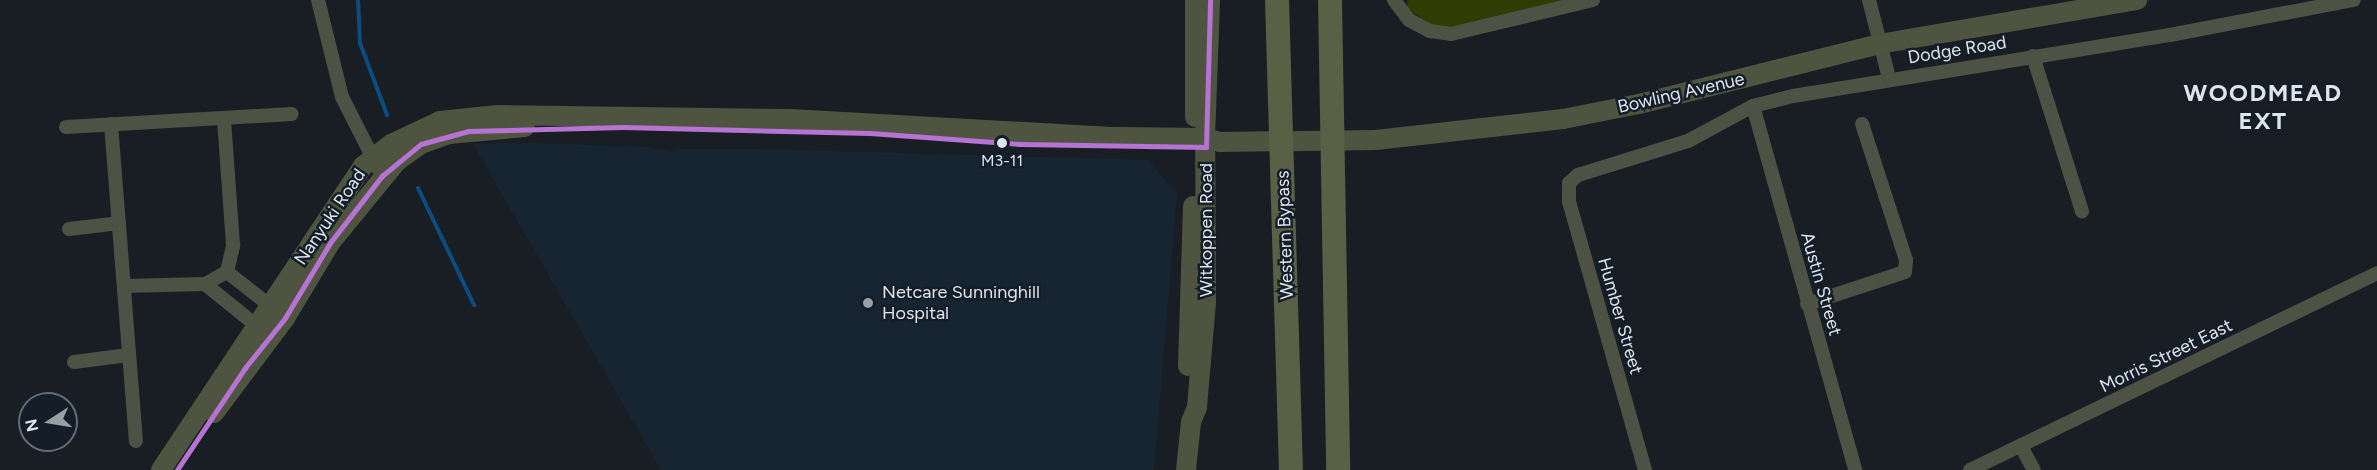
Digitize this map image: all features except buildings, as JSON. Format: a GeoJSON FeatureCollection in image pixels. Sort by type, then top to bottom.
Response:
{"type":"FeatureCollection","features":[{"type":"Feature","properties":{"kind":"highway","name":"Western Bypass"},"geometry":{"type":"LineString","coordinates":[[1277,0],[1291,470]]}},
{"type":"Feature","properties":{"kind":"highway"},"geometry":{"type":"LineString","coordinates":[[1330,0],[1338,470]]}},
{"type":"Feature","properties":{"kind":"main road","name":"Witkoppen Road"},"geometry":{"type":"LineString","coordinates":[[1186,470],[1191,422],[1197,406],[1206,303],[1204,142],[1195,0]]}},
{"type":"Feature","properties":{"kind":"main road","name":"Witkoppen Road"},"geometry":{"type":"LineString","coordinates":[[1204,142],[1210,0]]}},
{"type":"Feature","properties":{"kind":"main road","name":"Bowling Avenue"},"geometry":{"type":"LineString","coordinates":[[1204,142],[1376,140],[1574,117],[1879,44],[2137,0]]}},
{"type":"Feature","properties":{"kind":"main road","name":"Nanyuki Road"},"geometry":{"type":"LineString","coordinates":[[278,312],[372,157],[426,126],[490,115],[790,119],[1204,142]]}},
{"type":"Feature","properties":{"kind":"main road","name":"Nanyuki Road"},"geometry":{"type":"LineString","coordinates":[[160,470],[382,176],[409,151],[436,138],[470,131],[541,127],[870,133],[1021,144],[1204,142]]}},
{"type":"Feature","properties":{"kind":"main road","name":"Nanyuki Road"},"geometry":{"type":"LineString","coordinates":[[177,470],[245,368],[264,332]]}},
{"type":"Feature","properties":{"kind":"street"},"geometry":{"type":"LineString","coordinates":[[318,0],[326,43],[342,97],[382,176]]}},
{"type":"Feature","properties":{"kind":"street"},"geometry":{"type":"LineString","coordinates":[[1394,0],[1409,20],[1430,31],[1451,34],[1593,0]]}},
{"type":"Feature","properties":{"kind":"street"},"geometry":{"type":"LineString","coordinates":[[1869,0],[1889,78]]}},
{"type":"Feature","properties":{"kind":"street","name":"Dodge Road"},"geometry":{"type":"LineString","coordinates":[[1578,175],[1688,141],[1753,106],[1889,78],[2170,35],[2354,0]]}},
{"type":"Feature","properties":{"kind":"street"},"geometry":{"type":"LineString","coordinates":[[2033,56],[2082,211]]}},
{"type":"Feature","properties":{"kind":"street","name":"Austin Street"},"geometry":{"type":"LineString","coordinates":[[1753,106],[1855,470]]}},
{"type":"Feature","properties":{"kind":"street"},"geometry":{"type":"LineString","coordinates":[[66,127],[292,114]]}},
{"type":"Feature","properties":{"kind":"street"},"geometry":{"type":"LineString","coordinates":[[124,286],[205,284],[226,272],[233,245],[224,118]]}},
{"type":"Feature","properties":{"kind":"street"},"geometry":{"type":"LineString","coordinates":[[111,124],[136,441]]}},
{"type":"Feature","properties":{"kind":"street"},"geometry":{"type":"LineString","coordinates":[[1807,304],[1905,272],[1906,260],[1862,124]]}},
{"type":"Feature","properties":{"kind":"street","name":"Humber Street"},"geometry":{"type":"LineString","coordinates":[[1578,175],[1569,183],[1569,202],[1645,470]]}},
{"type":"Feature","properties":{"kind":"street"},"geometry":{"type":"LineString","coordinates":[[69,229],[119,223]]}},
{"type":"Feature","properties":{"kind":"street"},"geometry":{"type":"LineString","coordinates":[[226,272],[278,312]]}},
{"type":"Feature","properties":{"kind":"street","name":"Morris Street East"},"geometry":{"type":"LineString","coordinates":[[1970,470],[2377,273]]}},
{"type":"Feature","properties":{"kind":"street"},"geometry":{"type":"LineString","coordinates":[[205,284],[264,332]]}},
{"type":"Feature","properties":{"kind":"street"},"geometry":{"type":"LineString","coordinates":[[74,362],[129,356]]}},
{"type":"Feature","properties":{"kind":"street"},"geometry":{"type":"LineString","coordinates":[[2021,446],[2034,470]]}},
{"type":"Feature","properties":{"kind":"shaded area","name":"Netcare Sunninghill Hospital"},"geometry":{"type":"Polygon","coordinates":[[[529,143],[646,147],[672,152],[683,149],[749,149],[1148,160],[1177,193],[1154,470],[661,470],[473,144],[529,143]]]}},
{"type":"Feature","properties":{"kind":"green space"},"geometry":{"type":"Polygon","coordinates":[[[1407,0],[1571,0],[1445,33],[1408,10],[1407,0]]]}},
{"type":"Feature","properties":{"kind":"waterway"},"geometry":{"type":"LineString","coordinates":[[358,0],[360,43],[387,115]]}},
{"type":"Feature","properties":{"kind":"waterway"},"geometry":{"type":"LineString","coordinates":[[418,188],[474,305]]}},
{"type":"Feature","properties":{"kind":"transit line"},"geometry":{"type":"LineString","coordinates":[[177,470],[245,368],[285,318],[330,243],[382,176],[421,144],[469,131],[623,127],[870,133],[1021,144],[1206,147],[1210,0]]}},
{"type":"Feature","properties":{"kind":"place","name":"M3-11"},"geometry":{"type":"Point","coordinates":[1002,143]}},
{"type":"Feature","properties":{"kind":"place","name":"Netcare Sunninghill Hospital"},"geometry":{"type":"Point","coordinates":[868,303]}},
{"type":"Feature","properties":{"kind":"district","name":"WOODMEAD EXT"},"geometry":{"type":"Point","coordinates":[2263,107]}}]}
